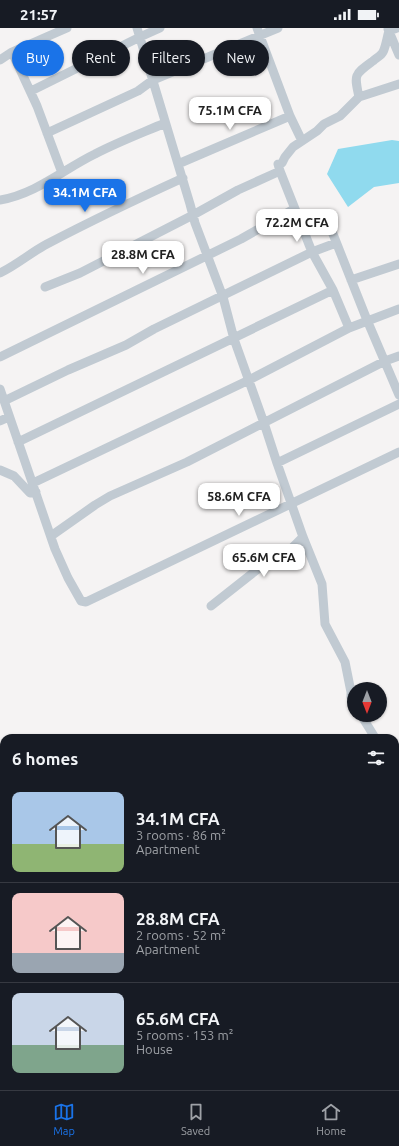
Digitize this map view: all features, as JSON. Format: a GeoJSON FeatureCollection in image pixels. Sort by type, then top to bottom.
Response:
{"type":"FeatureCollection","features":[{"type":"Feature","properties":{"kind":"street"},"geometry":{"type":"LineString","coordinates":[[40,40],[68,28]]}},
{"type":"Feature","properties":{"kind":"street"},"geometry":{"type":"LineString","coordinates":[[30,91],[138,32],[160,28]]}},
{"type":"Feature","properties":{"kind":"street"},"geometry":{"type":"LineString","coordinates":[[46,132],[138,91],[153,80],[259,32],[278,28]]}},
{"type":"Feature","properties":{"kind":"street"},"geometry":{"type":"LineString","coordinates":[[391,29],[399,55]]}},
{"type":"Feature","properties":{"kind":"street"},"geometry":{"type":"LineString","coordinates":[[359,97],[356,76],[359,71],[383,52],[391,29]]}},
{"type":"Feature","properties":{"kind":"street"},"geometry":{"type":"LineString","coordinates":[[138,32],[193,216],[223,296],[234,339],[250,380],[291,504],[322,584],[325,624],[345,662],[349,682]]}},
{"type":"Feature","properties":{"kind":"street"},"geometry":{"type":"LineString","coordinates":[[259,32],[290,116],[302,141]]}},
{"type":"Feature","properties":{"kind":"street"},"geometry":{"type":"LineString","coordinates":[[0,60],[12,52]]}},
{"type":"Feature","properties":{"kind":"street"},"geometry":{"type":"LineString","coordinates":[[23,76],[62,173]]}},
{"type":"Feature","properties":{"kind":"street"},"geometry":{"type":"LineString","coordinates":[[349,328],[333,290],[312,252],[294,209],[278,164],[282,163],[293,147],[318,131],[324,124],[340,116],[359,97],[399,84]]}},
{"type":"Feature","properties":{"kind":"street"},"geometry":{"type":"LineString","coordinates":[[178,164],[290,116]]}},
{"type":"Feature","properties":{"kind":"street"},"geometry":{"type":"LineString","coordinates":[[0,200],[36,188],[95,154],[165,123]]}},
{"type":"Feature","properties":{"kind":"street"},"geometry":{"type":"LineString","coordinates":[[45,287],[80,273],[193,216],[238,190],[280,171]]}},
{"type":"Feature","properties":{"kind":"street"},"geometry":{"type":"LineString","coordinates":[[0,273],[18,264],[32,252],[108,213],[182,178]]}},
{"type":"Feature","properties":{"kind":"street"},"geometry":{"type":"LineString","coordinates":[[0,357],[242,239],[294,209]]}},
{"type":"Feature","properties":{"kind":"street"},"geometry":{"type":"LineString","coordinates":[[331,229],[367,320],[399,394]]}},
{"type":"Feature","properties":{"kind":"street"},"geometry":{"type":"LineString","coordinates":[[4,401],[68,370],[126,345],[154,329],[312,252],[336,243]]}},
{"type":"Feature","properties":{"kind":"street"},"geometry":{"type":"LineString","coordinates":[[351,280],[399,264]]}},
{"type":"Feature","properties":{"kind":"street"},"geometry":{"type":"LineString","coordinates":[[18,442],[333,290]]}},
{"type":"Feature","properties":{"kind":"street"},"geometry":{"type":"LineString","coordinates":[[33,483],[250,380],[349,328],[399,309]]}},
{"type":"Feature","properties":{"kind":"street"},"geometry":{"type":"LineString","coordinates":[[51,536],[94,505],[110,496],[187,462],[385,361],[399,356]]}},
{"type":"Feature","properties":{"kind":"street"},"geometry":{"type":"LineString","coordinates":[[0,389],[55,550],[68,578],[81,600],[86,602],[399,452]]}},
{"type":"Feature","properties":{"kind":"street"},"geometry":{"type":"LineString","coordinates":[[277,464],[399,404]]}},
{"type":"Feature","properties":{"kind":"street"},"geometry":{"type":"LineString","coordinates":[[0,421],[9,417]]}},
{"type":"Feature","properties":{"kind":"street"},"geometry":{"type":"LineString","coordinates":[[0,470],[14,476],[30,493],[36,492]]}},
{"type":"Feature","properties":{"kind":"street"},"geometry":{"type":"LineString","coordinates":[[211,606],[263,565],[286,554],[303,537]]}},
{"type":"Feature","properties":{"kind":"street"},"geometry":{"type":"LineString","coordinates":[[365,722],[373,734]]}},
{"type":"Feature","properties":{"kind":"water"},"geometry":{"type":"Polygon","coordinates":[[[392,140],[399,141],[399,183],[374,187],[348,207],[327,174],[338,149],[392,140]]]}}]}
